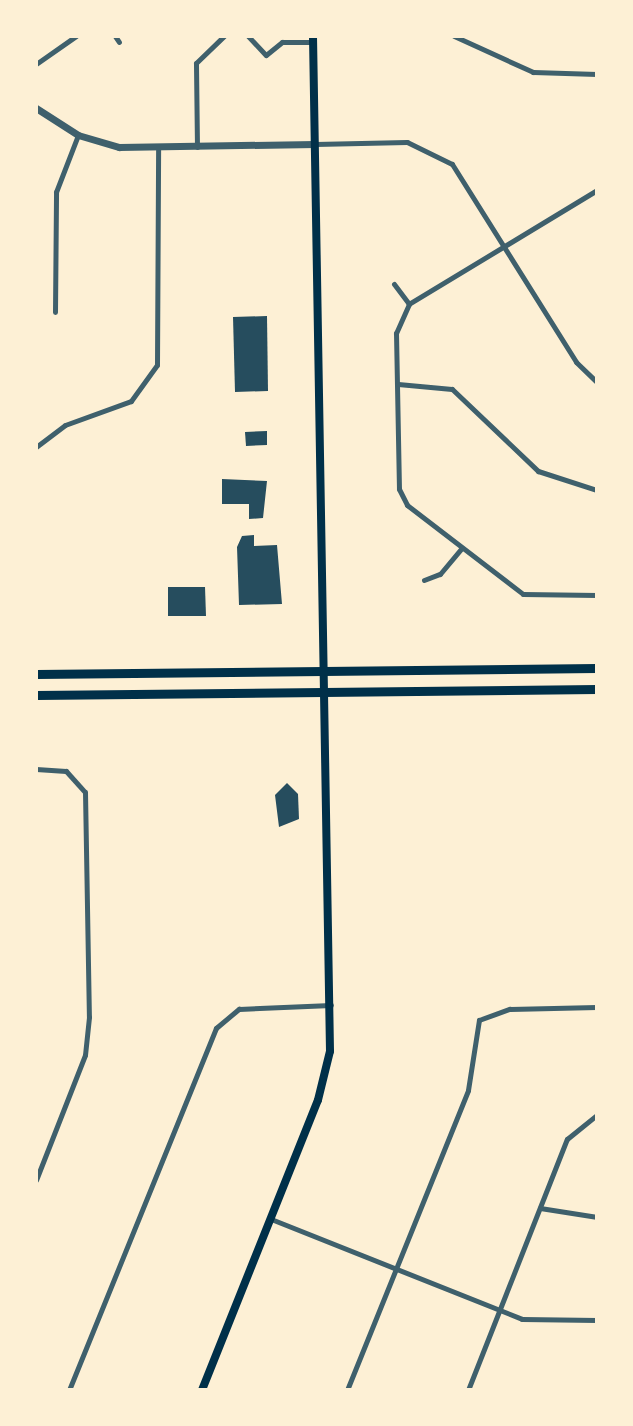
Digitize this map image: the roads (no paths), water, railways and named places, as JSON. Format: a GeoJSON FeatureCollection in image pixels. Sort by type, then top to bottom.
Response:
{"type":"FeatureCollection","features":[{"type":"Feature","properties":{"kind":"main road"},"geometry":{"type":"LineString","coordinates":[[202,1390],[324,1083],[332,1005],[314,39]]}},
{"type":"Feature","properties":{"kind":"main road"},"geometry":{"type":"LineString","coordinates":[[36,674],[597,668]]}},
{"type":"Feature","properties":{"kind":"main road"},"geometry":{"type":"LineString","coordinates":[[36,695],[597,689]]}},
{"type":"Feature","properties":{"kind":"street"},"geometry":{"type":"LineString","coordinates":[[36,64],[76,36]]}},
{"type":"Feature","properties":{"kind":"street"},"geometry":{"type":"LineString","coordinates":[[197,147],[196,63],[224,36]]}},
{"type":"Feature","properties":{"kind":"street"},"geometry":{"type":"LineString","coordinates":[[248,36],[266,55],[282,42],[314,39]]}},
{"type":"Feature","properties":{"kind":"street"},"geometry":{"type":"LineString","coordinates":[[454,36],[533,72],[597,74]]}},
{"type":"Feature","properties":{"kind":"street"},"geometry":{"type":"LineString","coordinates":[[36,108],[78,135],[158,148],[407,142],[435,151],[459,172],[576,362],[597,382]]}},
{"type":"Feature","properties":{"kind":"street"},"geometry":{"type":"LineString","coordinates":[[55,312],[56,192],[78,135]]}},
{"type":"Feature","properties":{"kind":"street"},"geometry":{"type":"LineString","coordinates":[[36,447],[65,425],[131,401],[157,365],[158,148]]}},
{"type":"Feature","properties":{"kind":"street"},"geometry":{"type":"LineString","coordinates":[[597,190],[409,304],[397,325],[402,498],[461,549],[523,594],[597,595]]}},
{"type":"Feature","properties":{"kind":"street"},"geometry":{"type":"LineString","coordinates":[[394,284],[409,304]]}},
{"type":"Feature","properties":{"kind":"street"},"geometry":{"type":"LineString","coordinates":[[398,384],[452,389],[538,471],[597,490]]}},
{"type":"Feature","properties":{"kind":"street"},"geometry":{"type":"LineString","coordinates":[[424,580],[440,574],[461,549]]}},
{"type":"Feature","properties":{"kind":"street"},"geometry":{"type":"LineString","coordinates":[[36,769],[66,771],[85,792],[89,1017],[85,1055],[36,1180]]}},
{"type":"Feature","properties":{"kind":"street"},"geometry":{"type":"LineString","coordinates":[[69,1390],[216,1028],[249,1007],[332,1005]]}},
{"type":"Feature","properties":{"kind":"street"},"geometry":{"type":"LineString","coordinates":[[479,1020],[502,1009],[597,1007]]}},
{"type":"Feature","properties":{"kind":"street"},"geometry":{"type":"LineString","coordinates":[[471,1013],[479,1020]]}},
{"type":"Feature","properties":{"kind":"street"},"geometry":{"type":"LineString","coordinates":[[347,1390],[468,1090],[479,1020]]}},
{"type":"Feature","properties":{"kind":"street"},"geometry":{"type":"LineString","coordinates":[[468,1390],[572,1131],[597,1115]]}},
{"type":"Feature","properties":{"kind":"street"},"geometry":{"type":"LineString","coordinates":[[540,1208],[597,1217]]}},
{"type":"Feature","properties":{"kind":"street"},"geometry":{"type":"LineString","coordinates":[[271,1219],[498,1311],[532,1321],[597,1320]]}}]}
